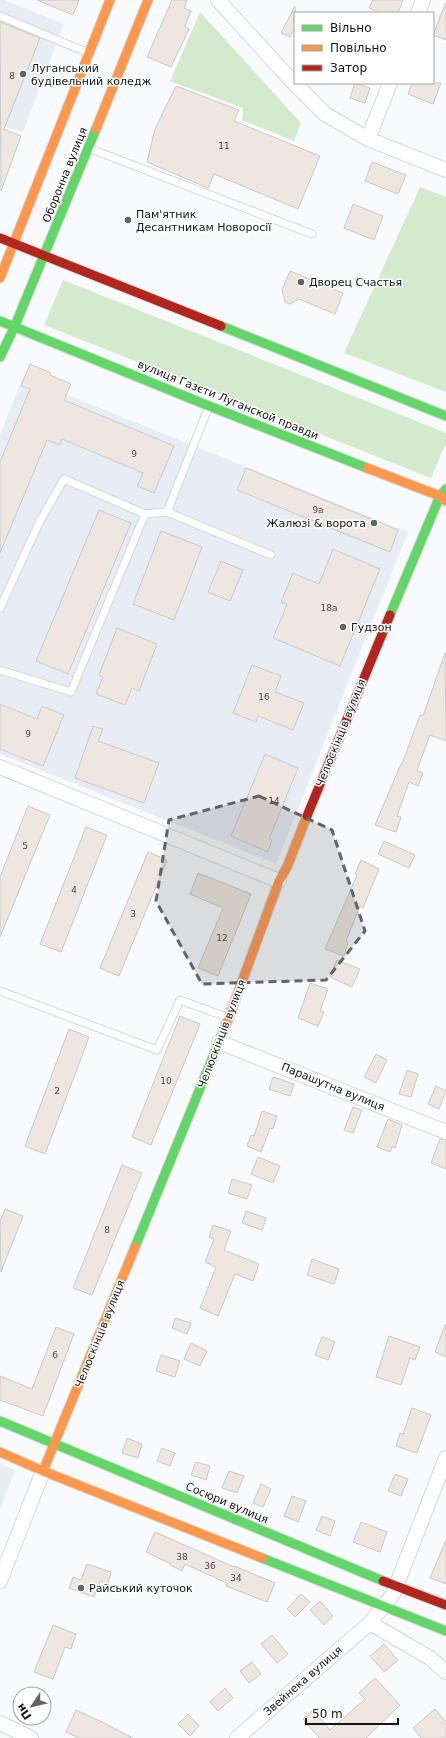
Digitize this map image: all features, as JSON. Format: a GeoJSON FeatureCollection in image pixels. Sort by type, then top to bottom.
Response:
{"type":"FeatureCollection","features":[{"type":"Feature","properties":{"kind":"street","name":"Оборонна вулиця"},"geometry":{"type":"LineString","coordinates":[[0,278],[110,0]]}},
{"type":"Feature","properties":{"kind":"street","name":"Оборонна вулиця"},"geometry":{"type":"LineString","coordinates":[[0,357],[14,328],[44,256],[148,0]]}},
{"type":"Feature","properties":{"kind":"street"},"geometry":{"type":"LineString","coordinates":[[218,0],[294,83]]}},
{"type":"Feature","properties":{"kind":"street"},"geometry":{"type":"LineString","coordinates":[[418,12],[423,0]]}},
{"type":"Feature","properties":{"kind":"street"},"geometry":{"type":"LineString","coordinates":[[295,84],[325,114],[368,139],[446,170]]}},
{"type":"Feature","properties":{"kind":"street"},"geometry":{"type":"LineString","coordinates":[[368,139],[390,84]]}},
{"type":"Feature","properties":{"kind":"street"},"geometry":{"type":"LineString","coordinates":[[0,238],[446,416]]}},
{"type":"Feature","properties":{"kind":"street","name":"вулиця Газєти Луганской правди"},"geometry":{"type":"LineString","coordinates":[[0,321],[14,328],[443,499]]}},
{"type":"Feature","properties":{"kind":"street","name":"Челюскінців вулиця"},"geometry":{"type":"LineString","coordinates":[[0,1581],[43,1471],[229,1018],[279,881],[287,867],[329,760],[443,499],[446,489]]}},
{"type":"Feature","properties":{"kind":"street"},"geometry":{"type":"LineString","coordinates":[[0,767],[279,881]]}},
{"type":"Feature","properties":{"kind":"street","name":"Парашутна вулиця"},"geometry":{"type":"LineString","coordinates":[[219,1042],[446,1132]]}},
{"type":"Feature","properties":{"kind":"street","name":"Сосюри вулиця"},"geometry":{"type":"LineString","coordinates":[[0,1421],[396,1586],[446,1605]]}},
{"type":"Feature","properties":{"kind":"street"},"geometry":{"type":"LineString","coordinates":[[0,1452],[43,1471],[446,1631]]}},
{"type":"Feature","properties":{"kind":"street"},"geometry":{"type":"LineString","coordinates":[[396,1586],[446,1458]]}},
{"type":"Feature","properties":{"kind":"street","name":"Звейнека вулиця"},"geometry":{"type":"LineString","coordinates":[[237,1738],[370,1623],[393,1594],[396,1586]]}},
{"type":"Feature","properties":{"kind":"street"},"geometry":{"type":"LineString","coordinates":[[370,1623],[430,1658],[446,1672]]}},
{"type":"Feature","properties":{"kind":"street"},"geometry":{"type":"LineString","coordinates":[[0,1723],[31,1738]]}},
{"type":"Feature","properties":{"kind":"lane"},"geometry":{"type":"LineString","coordinates":[[0,16],[89,54]]}},
{"type":"Feature","properties":{"kind":"lane"},"geometry":{"type":"LineString","coordinates":[[88,148],[312,234]]}},
{"type":"Feature","properties":{"kind":"lane"},"geometry":{"type":"LineString","coordinates":[[167,512],[209,406]]}},
{"type":"Feature","properties":{"kind":"lane"},"geometry":{"type":"LineString","coordinates":[[0,608],[40,521],[64,479],[145,514],[167,512],[272,555]]}},
{"type":"Feature","properties":{"kind":"lane"},"geometry":{"type":"LineString","coordinates":[[0,670],[71,692],[145,514]]}},
{"type":"Feature","properties":{"kind":"lane"},"geometry":{"type":"LineString","coordinates":[[0,991],[157,1050],[180,1000],[229,1018]]}},
{"type":"Feature","properties":{"kind":"highlighted area"},"geometry":{"type":"Polygon","coordinates":[[[259,796],[332,830],[365,931],[326,980],[202,984],[156,901],[169,820],[259,796]]]}},
{"type":"Feature","properties":{"kind":"shaded area","name":"Луганський будівельний коледж"},"geometry":{"type":"Polygon","coordinates":[[[0,0],[4,0],[64,24],[23,132],[0,125],[0,0]]]}},
{"type":"Feature","properties":{"kind":"shaded area"},"geometry":{"type":"Polygon","coordinates":[[[23,377],[408,532],[276,864],[0,754],[0,435],[23,377]]]}},
{"type":"Feature","properties":{"kind":"shaded area"},"geometry":{"type":"Polygon","coordinates":[[[0,1464],[15,1470],[0,1510],[0,1464]]]}},
{"type":"Feature","properties":{"kind":"green space"},"geometry":{"type":"Polygon","coordinates":[[[200,12],[301,123],[294,141],[242,120],[243,108],[170,81],[200,12]]]}},
{"type":"Feature","properties":{"kind":"green space"},"geometry":{"type":"Polygon","coordinates":[[[420,187],[446,197],[446,392],[344,353],[420,187]]]}},
{"type":"Feature","properties":{"kind":"green space"},"geometry":{"type":"Polygon","coordinates":[[[63,280],[446,433],[446,443],[431,478],[44,325],[63,280]]]}},
{"type":"Feature","properties":{"kind":"building"},"geometry":{"type":"Polygon","coordinates":[[[37,0],[79,0],[73,15],[37,0]]]}},
{"type":"Feature","properties":{"kind":"building"},"geometry":{"type":"Polygon","coordinates":[[[172,0],[187,0],[184,8],[191,11],[185,26],[189,29],[171,67],[147,57],[172,0]]]}},
{"type":"Feature","properties":{"kind":"building"},"geometry":{"type":"Polygon","coordinates":[[[373,0],[403,0],[398,12],[379,12],[369,8],[373,0]]]}},
{"type":"Feature","properties":{"kind":"building"},"geometry":{"type":"Polygon","coordinates":[[[446,4],[446,40],[434,35],[446,4]]]}},
{"type":"Feature","properties":{"kind":"building"},"geometry":{"type":"Polygon","coordinates":[[[295,6],[294,29],[290,37],[281,33],[295,6]]]}},
{"type":"Feature","properties":{"kind":"building"},"geometry":{"type":"Polygon","coordinates":[[[0,22],[40,38],[4,129],[21,136],[1,191],[0,22]]]}},
{"type":"Feature","properties":{"kind":"building"},"geometry":{"type":"Polygon","coordinates":[[[441,83],[433,104],[408,94],[412,84],[441,83]]]}},
{"type":"Feature","properties":{"kind":"building"},"geometry":{"type":"Polygon","coordinates":[[[355,84],[370,88],[365,103],[350,98],[355,84]]]}},
{"type":"Feature","properties":{"kind":"building"},"geometry":{"type":"Polygon","coordinates":[[[176,86],[239,110],[234,121],[320,156],[298,209],[214,174],[208,188],[147,162],[155,129],[176,86]]]}},
{"type":"Feature","properties":{"kind":"building"},"geometry":{"type":"Polygon","coordinates":[[[372,162],[406,175],[398,194],[365,181],[372,162]]]}},
{"type":"Feature","properties":{"kind":"building"},"geometry":{"type":"Polygon","coordinates":[[[353,204],[383,216],[374,240],[344,228],[353,204]]]}},
{"type":"Feature","properties":{"kind":"building","name":"Дворец Счастья"},"geometry":{"type":"Polygon","coordinates":[[[290,271],[343,293],[335,314],[299,299],[290,304],[285,302],[282,290],[290,271]]]}},
{"type":"Feature","properties":{"kind":"building"},"geometry":{"type":"Polygon","coordinates":[[[30,364],[71,384],[64,400],[174,446],[154,493],[137,486],[143,473],[62,439],[60,445],[47,440],[0,553],[0,462],[30,389],[21,386],[30,364]]]}},
{"type":"Feature","properties":{"kind":"building"},"geometry":{"type":"Polygon","coordinates":[[[246,468],[398,530],[390,552],[237,490],[246,468]]]}},
{"type":"Feature","properties":{"kind":"building"},"geometry":{"type":"Polygon","coordinates":[[[99,510],[131,523],[68,674],[36,661],[99,510]]]}},
{"type":"Feature","properties":{"kind":"building"},"geometry":{"type":"Polygon","coordinates":[[[161,531],[202,547],[174,620],[133,604],[161,531]]]}},
{"type":"Feature","properties":{"kind":"building"},"geometry":{"type":"Polygon","coordinates":[[[333,549],[380,569],[340,666],[273,638],[287,604],[281,602],[293,573],[319,584],[333,549]]]}},
{"type":"Feature","properties":{"kind":"building"},"geometry":{"type":"Polygon","coordinates":[[[221,561],[243,570],[230,601],[208,592],[221,561]]]}},
{"type":"Feature","properties":{"kind":"building"},"geometry":{"type":"Polygon","coordinates":[[[117,628],[157,644],[139,691],[132,688],[125,705],[96,694],[103,677],[99,675],[117,628]]]}},
{"type":"Feature","properties":{"kind":"building"},"geometry":{"type":"Polygon","coordinates":[[[445,653],[446,741],[430,735],[417,770],[423,773],[418,786],[409,782],[397,816],[401,817],[396,832],[375,825],[402,764],[420,715],[423,716],[445,653]]]}},
{"type":"Feature","properties":{"kind":"building"},"geometry":{"type":"Polygon","coordinates":[[[252,665],[281,676],[275,692],[304,703],[293,730],[258,716],[256,722],[233,713],[252,665]]]}},
{"type":"Feature","properties":{"kind":"building"},"geometry":{"type":"Polygon","coordinates":[[[0,704],[37,719],[42,706],[64,715],[43,766],[0,749],[0,704]]]}},
{"type":"Feature","properties":{"kind":"building"},"geometry":{"type":"Polygon","coordinates":[[[93,726],[103,729],[98,741],[159,763],[144,803],[75,778],[93,726]]]}},
{"type":"Feature","properties":{"kind":"building"},"geometry":{"type":"Polygon","coordinates":[[[265,754],[298,768],[269,839],[272,840],[268,852],[231,836],[265,754]]]}},
{"type":"Feature","properties":{"kind":"building"},"geometry":{"type":"Polygon","coordinates":[[[28,806],[50,815],[0,937],[0,877],[28,806]]]}},
{"type":"Feature","properties":{"kind":"building"},"geometry":{"type":"Polygon","coordinates":[[[86,827],[107,835],[61,952],[40,944],[86,827]]]}},
{"type":"Feature","properties":{"kind":"building"},"geometry":{"type":"Polygon","coordinates":[[[384,841],[415,855],[409,868],[378,854],[384,841]]]}},
{"type":"Feature","properties":{"kind":"building"},"geometry":{"type":"Polygon","coordinates":[[[148,852],[167,860],[119,976],[100,968],[148,852]]]}},
{"type":"Feature","properties":{"kind":"building"},"geometry":{"type":"Polygon","coordinates":[[[361,860],[379,869],[363,908],[360,906],[346,941],[348,942],[344,956],[325,949],[357,875],[355,874],[361,860]]]}},
{"type":"Feature","properties":{"kind":"building"},"geometry":{"type":"Polygon","coordinates":[[[198,873],[251,894],[218,976],[198,968],[223,908],[190,894],[198,873]]]}},
{"type":"Feature","properties":{"kind":"building"},"geometry":{"type":"Polygon","coordinates":[[[337,960],[360,969],[352,987],[330,977],[337,960]]]}},
{"type":"Feature","properties":{"kind":"building"},"geometry":{"type":"Polygon","coordinates":[[[310,983],[328,989],[320,1011],[324,1012],[318,1026],[298,1018],[310,983]]]}},
{"type":"Feature","properties":{"kind":"building"},"geometry":{"type":"Polygon","coordinates":[[[180,1016],[200,1024],[151,1145],[132,1137],[180,1016]]]}},
{"type":"Feature","properties":{"kind":"building"},"geometry":{"type":"Polygon","coordinates":[[[69,1029],[89,1037],[45,1154],[25,1146],[69,1029]]]}},
{"type":"Feature","properties":{"kind":"building"},"geometry":{"type":"Polygon","coordinates":[[[376,1054],[387,1060],[376,1083],[364,1077],[376,1054]]]}},
{"type":"Feature","properties":{"kind":"building"},"geometry":{"type":"Polygon","coordinates":[[[407,1070],[418,1074],[411,1097],[399,1094],[407,1070]]]}},
{"type":"Feature","properties":{"kind":"building"},"geometry":{"type":"Polygon","coordinates":[[[273,1077],[294,1084],[290,1096],[269,1089],[273,1077]]]}},
{"type":"Feature","properties":{"kind":"building"},"geometry":{"type":"Polygon","coordinates":[[[436,1086],[446,1091],[439,1109],[428,1104],[436,1086]]]}},
{"type":"Feature","properties":{"kind":"building"},"geometry":{"type":"Polygon","coordinates":[[[353,1107],[362,1110],[353,1133],[344,1130],[353,1107]]]}},
{"type":"Feature","properties":{"kind":"building"},"geometry":{"type":"Polygon","coordinates":[[[262,1111],[277,1116],[273,1129],[270,1128],[261,1152],[247,1146],[251,1135],[254,1136],[262,1111]]]}},
{"type":"Feature","properties":{"kind":"building"},"geometry":{"type":"Polygon","coordinates":[[[388,1119],[402,1125],[395,1148],[392,1147],[390,1152],[377,1147],[388,1119]]]}},
{"type":"Feature","properties":{"kind":"building"},"geometry":{"type":"Polygon","coordinates":[[[440,1139],[446,1140],[446,1169],[431,1163],[440,1139]]]}},
{"type":"Feature","properties":{"kind":"building"},"geometry":{"type":"Polygon","coordinates":[[[258,1157],[280,1166],[273,1183],[251,1174],[258,1157]]]}},
{"type":"Feature","properties":{"kind":"building"},"geometry":{"type":"Polygon","coordinates":[[[122,1165],[142,1173],[92,1295],[73,1288],[122,1165]]]}},
{"type":"Feature","properties":{"kind":"building"},"geometry":{"type":"Polygon","coordinates":[[[232,1179],[252,1185],[247,1199],[228,1193],[232,1179]]]}},
{"type":"Feature","properties":{"kind":"building"},"geometry":{"type":"Polygon","coordinates":[[[5,1209],[23,1216],[1,1272],[0,1221],[5,1209]]]}},
{"type":"Feature","properties":{"kind":"building"},"geometry":{"type":"Polygon","coordinates":[[[246,1211],[266,1218],[262,1230],[242,1223],[246,1211]]]}},
{"type":"Feature","properties":{"kind":"building"},"geometry":{"type":"Polygon","coordinates":[[[213,1225],[231,1231],[224,1250],[259,1264],[253,1281],[235,1274],[218,1316],[200,1308],[216,1267],[205,1262],[214,1239],[209,1237],[213,1225]]]}},
{"type":"Feature","properties":{"kind":"building"},"geometry":{"type":"Polygon","coordinates":[[[312,1259],[339,1269],[334,1284],[307,1275],[312,1259]]]}},
{"type":"Feature","properties":{"kind":"building"},"geometry":{"type":"Polygon","coordinates":[[[175,1318],[191,1323],[187,1334],[172,1328],[175,1318]]]}},
{"type":"Feature","properties":{"kind":"building"},"geometry":{"type":"Polygon","coordinates":[[[446,1325],[446,1357],[435,1352],[446,1325]]]}},
{"type":"Feature","properties":{"kind":"building"},"geometry":{"type":"Polygon","coordinates":[[[56,1327],[74,1334],[43,1416],[0,1400],[0,1376],[32,1389],[56,1327]]]}},
{"type":"Feature","properties":{"kind":"building"},"geometry":{"type":"Polygon","coordinates":[[[389,1336],[420,1347],[415,1360],[410,1358],[401,1385],[376,1377],[389,1336]]]}},
{"type":"Feature","properties":{"kind":"building"},"geometry":{"type":"Polygon","coordinates":[[[322,1337],[335,1342],[328,1360],[315,1355],[322,1337]]]}},
{"type":"Feature","properties":{"kind":"building"},"geometry":{"type":"Polygon","coordinates":[[[191,1343],[207,1351],[200,1366],[184,1359],[191,1343]]]}},
{"type":"Feature","properties":{"kind":"building"},"geometry":{"type":"Polygon","coordinates":[[[161,1355],[180,1361],[175,1377],[156,1371],[161,1355]]]}},
{"type":"Feature","properties":{"kind":"building"},"geometry":{"type":"Polygon","coordinates":[[[412,1408],[431,1415],[417,1453],[396,1446],[400,1433],[403,1434],[412,1408]]]}},
{"type":"Feature","properties":{"kind":"building"},"geometry":{"type":"Polygon","coordinates":[[[127,1438],[142,1444],[138,1458],[122,1453],[127,1438]]]}},
{"type":"Feature","properties":{"kind":"building"},"geometry":{"type":"Polygon","coordinates":[[[162,1448],[175,1453],[170,1466],[157,1461],[162,1448]]]}},
{"type":"Feature","properties":{"kind":"building"},"geometry":{"type":"Polygon","coordinates":[[[196,1462],[210,1466],[206,1480],[191,1475],[196,1462]]]}},
{"type":"Feature","properties":{"kind":"building"},"geometry":{"type":"Polygon","coordinates":[[[229,1471],[244,1476],[237,1493],[222,1488],[229,1471]]]}},
{"type":"Feature","properties":{"kind":"building"},"geometry":{"type":"Polygon","coordinates":[[[395,1474],[408,1479],[401,1496],[388,1491],[395,1474]]]}},
{"type":"Feature","properties":{"kind":"building"},"geometry":{"type":"Polygon","coordinates":[[[261,1484],[271,1489],[263,1507],[253,1503],[261,1484]]]}},
{"type":"Feature","properties":{"kind":"building"},"geometry":{"type":"Polygon","coordinates":[[[292,1496],[306,1501],[298,1522],[284,1516],[292,1496]]]}},
{"type":"Feature","properties":{"kind":"building"},"geometry":{"type":"Polygon","coordinates":[[[322,1516],[335,1521],[330,1536],[316,1530],[322,1516]]]}},
{"type":"Feature","properties":{"kind":"building"},"geometry":{"type":"Polygon","coordinates":[[[361,1522],[387,1532],[380,1552],[353,1542],[361,1522]]]}},
{"type":"Feature","properties":{"kind":"building"},"geometry":{"type":"Polygon","coordinates":[[[155,1532],[234,1567],[275,1583],[267,1602],[226,1586],[227,1583],[185,1564],[182,1571],[146,1552],[155,1532]]]}},
{"type":"Feature","properties":{"kind":"building"},"geometry":{"type":"Polygon","coordinates":[[[446,1540],[446,1584],[430,1578],[446,1540]]]}},
{"type":"Feature","properties":{"kind":"building"},"geometry":{"type":"Polygon","coordinates":[[[87,1564],[111,1572],[108,1584],[100,1581],[94,1597],[69,1588],[73,1577],[81,1580],[87,1564]]]}},
{"type":"Feature","properties":{"kind":"building"},"geometry":{"type":"Polygon","coordinates":[[[301,1594],[310,1602],[295,1617],[287,1609],[301,1594]]]}},
{"type":"Feature","properties":{"kind":"building"},"geometry":{"type":"Polygon","coordinates":[[[320,1601],[333,1616],[324,1625],[310,1610],[320,1601]]]}},
{"type":"Feature","properties":{"kind":"building"},"geometry":{"type":"Polygon","coordinates":[[[53,1625],[76,1634],[71,1649],[65,1647],[53,1679],[34,1672],[53,1625]]]}},
{"type":"Feature","properties":{"kind":"building"},"geometry":{"type":"Polygon","coordinates":[[[272,1635],[288,1654],[277,1663],[261,1644],[272,1635]]]}},
{"type":"Feature","properties":{"kind":"building"},"geometry":{"type":"Polygon","coordinates":[[[384,1644],[398,1660],[384,1672],[370,1656],[384,1644]]]}},
{"type":"Feature","properties":{"kind":"building"},"geometry":{"type":"Polygon","coordinates":[[[252,1662],[261,1674],[249,1683],[240,1671],[252,1662]]]}},
{"type":"Feature","properties":{"kind":"building"},"geometry":{"type":"Polygon","coordinates":[[[375,1678],[400,1705],[366,1738],[319,1738],[303,1719],[313,1710],[330,1730],[365,1699],[359,1693],[375,1678]]]}},
{"type":"Feature","properties":{"kind":"building"},"geometry":{"type":"Polygon","coordinates":[[[225,1688],[233,1698],[218,1711],[210,1702],[225,1688]]]}},
{"type":"Feature","properties":{"kind":"building"},"geometry":{"type":"Polygon","coordinates":[[[435,1709],[446,1722],[446,1738],[421,1738],[413,1728],[435,1709]]]}},
{"type":"Feature","properties":{"kind":"building"},"geometry":{"type":"Polygon","coordinates":[[[76,1710],[133,1738],[79,1738],[66,1732],[76,1710]]]}},
{"type":"Feature","properties":{"kind":"building"},"geometry":{"type":"Polygon","coordinates":[[[188,1714],[199,1726],[190,1736],[178,1724],[188,1714]]]}},
{"type":"Feature","properties":{"kind":"traffic: fast"},"geometry":{"type":"LineString","coordinates":[[0,357],[14,328],[96,129]]}},
{"type":"Feature","properties":{"kind":"traffic: fast"},"geometry":{"type":"LineString","coordinates":[[0,321],[367,468]]}},
{"type":"Feature","properties":{"kind":"traffic: fast"},"geometry":{"type":"LineString","coordinates":[[221,326],[446,416]]}},
{"type":"Feature","properties":{"kind":"traffic: fast"},"geometry":{"type":"LineString","coordinates":[[390,615],[440,496],[446,489]]}},
{"type":"Feature","properties":{"kind":"traffic: fast"},"geometry":{"type":"LineString","coordinates":[[135,1247],[226,1025]]}},
{"type":"Feature","properties":{"kind":"traffic: fast"},"geometry":{"type":"LineString","coordinates":[[0,1421],[383,1581]]}},
{"type":"Feature","properties":{"kind":"traffic: fast"},"geometry":{"type":"LineString","coordinates":[[262,1558],[446,1631]]}},
{"type":"Feature","properties":{"kind":"traffic: slow"},"geometry":{"type":"LineString","coordinates":[[0,278],[110,0]]}},
{"type":"Feature","properties":{"kind":"traffic: slow"},"geometry":{"type":"LineString","coordinates":[[96,129],[148,0]]}},
{"type":"Feature","properties":{"kind":"traffic: slow"},"geometry":{"type":"LineString","coordinates":[[367,468],[440,496],[446,501]]}},
{"type":"Feature","properties":{"kind":"traffic: slow"},"geometry":{"type":"LineString","coordinates":[[226,1025],[279,881],[287,867],[307,816]]}},
{"type":"Feature","properties":{"kind":"traffic: slow"},"geometry":{"type":"LineString","coordinates":[[43,1471],[135,1247]]}},
{"type":"Feature","properties":{"kind":"traffic: slow"},"geometry":{"type":"LineString","coordinates":[[0,1452],[43,1471],[262,1558]]}},
{"type":"Feature","properties":{"kind":"traffic: jam"},"geometry":{"type":"LineString","coordinates":[[0,238],[221,326]]}},
{"type":"Feature","properties":{"kind":"traffic: jam"},"geometry":{"type":"LineString","coordinates":[[307,816],[390,615]]}},
{"type":"Feature","properties":{"kind":"traffic: jam"},"geometry":{"type":"LineString","coordinates":[[383,1581],[446,1605]]}},
{"type":"Feature","properties":{"kind":"place","name":"Луганський будівельний коледж"},"geometry":{"type":"Point","coordinates":[23,74]}},
{"type":"Feature","properties":{"kind":"place","name":"Пам'ятник Десантникам Новоросії"},"geometry":{"type":"Point","coordinates":[128,220]}},
{"type":"Feature","properties":{"kind":"place","name":"Дворец Счастья"},"geometry":{"type":"Point","coordinates":[301,282]}},
{"type":"Feature","properties":{"kind":"place","name":"Жалюзі & ворота"},"geometry":{"type":"Point","coordinates":[374,523]}},
{"type":"Feature","properties":{"kind":"place","name":"Гудзон"},"geometry":{"type":"Point","coordinates":[343,627]}},
{"type":"Feature","properties":{"kind":"place","name":"Райський куточок"},"geometry":{"type":"Point","coordinates":[81,1588]}}]}
